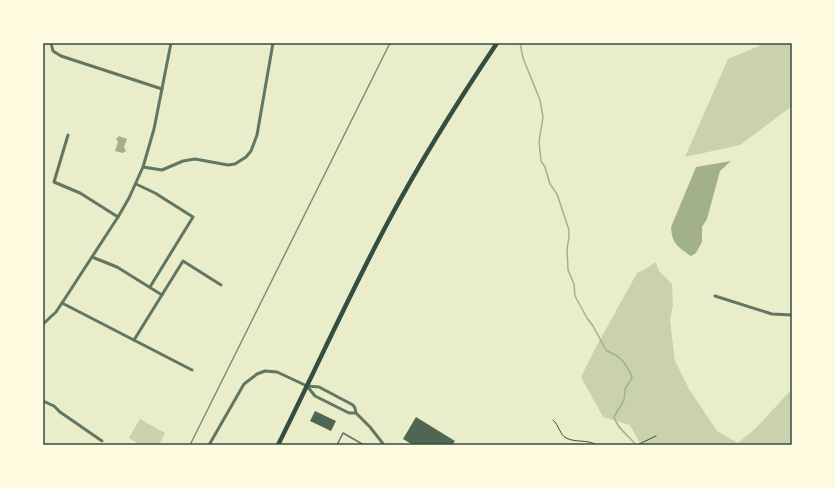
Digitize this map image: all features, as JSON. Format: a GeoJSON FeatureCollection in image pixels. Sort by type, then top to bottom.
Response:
{"type":"FeatureCollection","features":[{"type":"Feature","properties":{"kind":"main road"},"geometry":{"type":"LineString","coordinates":[[278,445],[401,198],[440,130],[497,43]]}},
{"type":"Feature","properties":{"kind":"street"},"geometry":{"type":"LineString","coordinates":[[51,43],[53,50],[61,56],[162,89]]}},
{"type":"Feature","properties":{"kind":"street"},"geometry":{"type":"LineString","coordinates":[[43,324],[56,312],[62,303],[118,217],[136,184],[143,167],[154,129],[170,43]]}},
{"type":"Feature","properties":{"kind":"street"},"geometry":{"type":"LineString","coordinates":[[143,167],[162,170],[183,161],[195,159],[228,165],[234,164],[246,157],[251,151],[257,135],[273,43]]}},
{"type":"Feature","properties":{"kind":"street"},"geometry":{"type":"LineString","coordinates":[[68,135],[54,182],[80,193],[118,217]]}},
{"type":"Feature","properties":{"kind":"street"},"geometry":{"type":"LineString","coordinates":[[136,184],[154,193],[193,218],[150,287]]}},
{"type":"Feature","properties":{"kind":"street"},"geometry":{"type":"LineString","coordinates":[[92,257],[117,267],[162,295]]}},
{"type":"Feature","properties":{"kind":"street"},"geometry":{"type":"LineString","coordinates":[[134,340],[184,261],[221,285]]}},
{"type":"Feature","properties":{"kind":"street"},"geometry":{"type":"LineString","coordinates":[[715,296],[772,314],[792,315]]}},
{"type":"Feature","properties":{"kind":"street"},"geometry":{"type":"LineString","coordinates":[[62,303],[192,370]]}},
{"type":"Feature","properties":{"kind":"street"},"geometry":{"type":"LineString","coordinates":[[209,445],[239,391],[246,382],[257,374],[265,371],[276,372],[307,386],[319,387],[353,405],[356,413],[370,427],[384,445]]}},
{"type":"Feature","properties":{"kind":"street"},"geometry":{"type":"LineString","coordinates":[[307,386],[315,396],[349,413],[356,413]]}},
{"type":"Feature","properties":{"kind":"street"},"geometry":{"type":"LineString","coordinates":[[337,407],[342,399]]}},
{"type":"Feature","properties":{"kind":"street"},"geometry":{"type":"LineString","coordinates":[[43,401],[54,406],[102,442]]}},
{"type":"Feature","properties":{"kind":"lane"},"geometry":{"type":"LineString","coordinates":[[337,445],[343,433],[364,445]]}},
{"type":"Feature","properties":{"kind":"path"},"geometry":{"type":"LineString","coordinates":[[553,420],[558,424],[566,438],[588,441],[597,445]]}},
{"type":"Feature","properties":{"kind":"path"},"geometry":{"type":"LineString","coordinates":[[637,445],[656,436]]}},
{"type":"Feature","properties":{"kind":"shaded area"},"geometry":{"type":"Polygon","coordinates":[[[761,43],[792,43],[792,106],[740,145],[685,157],[728,59],[759,46],[761,43]]]}},
{"type":"Feature","properties":{"kind":"shaded area"},"geometry":{"type":"Polygon","coordinates":[[[119,136],[127,139],[124,147],[126,151],[123,153],[115,151],[118,142],[116,139],[119,136]]]}},
{"type":"Feature","properties":{"kind":"shaded area"},"geometry":{"type":"Polygon","coordinates":[[[731,161],[720,171],[707,219],[702,227],[702,242],[696,253],[691,256],[676,244],[671,227],[696,167],[731,161]]]}},
{"type":"Feature","properties":{"kind":"shaded area"},"geometry":{"type":"Polygon","coordinates":[[[656,262],[659,271],[672,284],[673,305],[670,320],[675,361],[689,389],[717,431],[738,443],[755,429],[792,389],[792,445],[641,445],[630,425],[603,417],[581,377],[637,273],[656,262]]]}},
{"type":"Feature","properties":{"kind":"shaded area"},"geometry":{"type":"Polygon","coordinates":[[[140,419],[165,433],[159,445],[141,445],[129,438],[140,419]]]}},
{"type":"Feature","properties":{"kind":"building"},"geometry":{"type":"Polygon","coordinates":[[[315,411],[336,421],[331,431],[310,421],[315,411]]]}},
{"type":"Feature","properties":{"kind":"building"},"geometry":{"type":"Polygon","coordinates":[[[416,417],[455,441],[452,445],[413,445],[403,439],[416,417]]]}},
{"type":"Feature","properties":{"kind":"waterway"},"geometry":{"type":"LineString","coordinates":[[520,43],[523,58],[540,100],[543,117],[539,142],[541,161],[545,167],[550,184],[557,194],[569,230],[567,249],[568,270],[574,284],[575,296],[606,350],[623,361],[630,372],[632,378],[625,389],[624,400],[614,417],[621,429],[636,445]]}},
{"type":"Feature","properties":{"kind":"railway"},"geometry":{"type":"LineString","coordinates":[[190,445],[390,43]]}}]}
